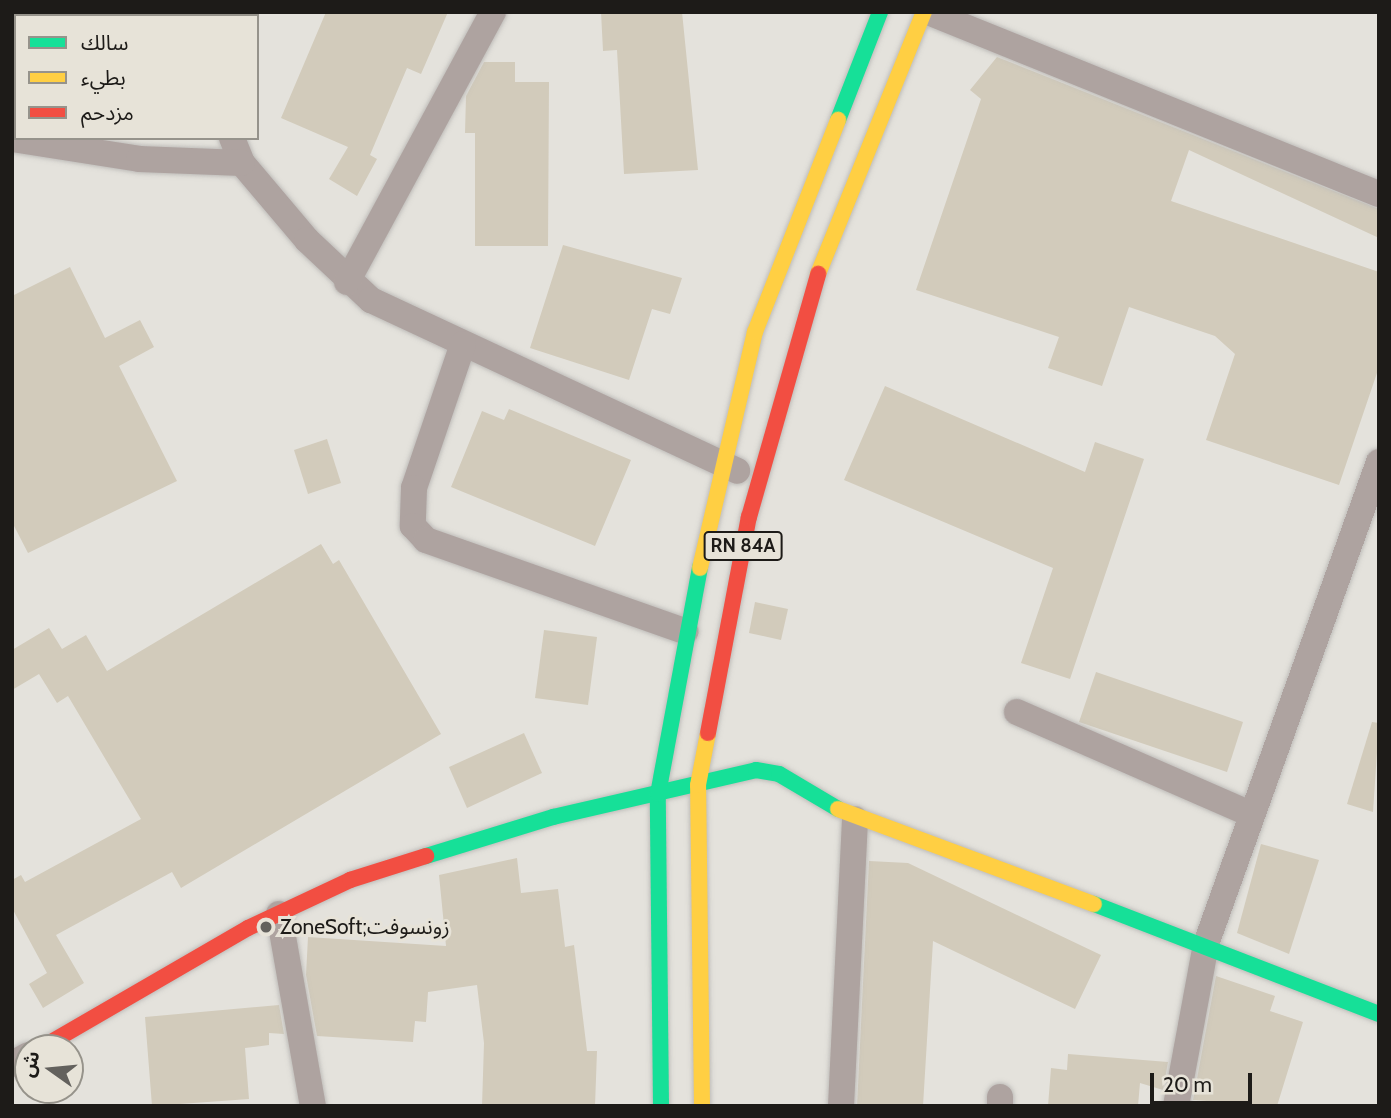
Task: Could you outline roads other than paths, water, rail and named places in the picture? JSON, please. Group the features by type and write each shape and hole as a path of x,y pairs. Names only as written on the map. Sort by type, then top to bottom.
{"main road":[{"name":"RN 84A","path":"661,1106 658,794 685,631 721,466 779,258 880,12"},
{"name":"RN 84A","path":"702,1106 698,785 758,479 823,256 926,12"},
{"path":"66,1034 279,914 350,880 553,817 698,785 736,771 779,774 855,819 1206,944 1379,1014"}],"street":[{"path":"347,282 493,12"},
{"path":"926,12 1379,194"},
{"path":"18,140 139,159 242,163"},
{"path":"233,140 242,163 347,282 463,344 721,466 758,479"},
{"path":"463,344 414,488 413,526 426,540 685,631"},
{"path":"1176,1106 1206,944 1250,814 1379,462"},
{"path":"1017,712 1250,814"},
{"path":"841,1106 855,819"},
{"path":"279,914 313,1106"}],"place":[{"name":"ZoneSoft;زونسوفت","path":"266,927"}]}
